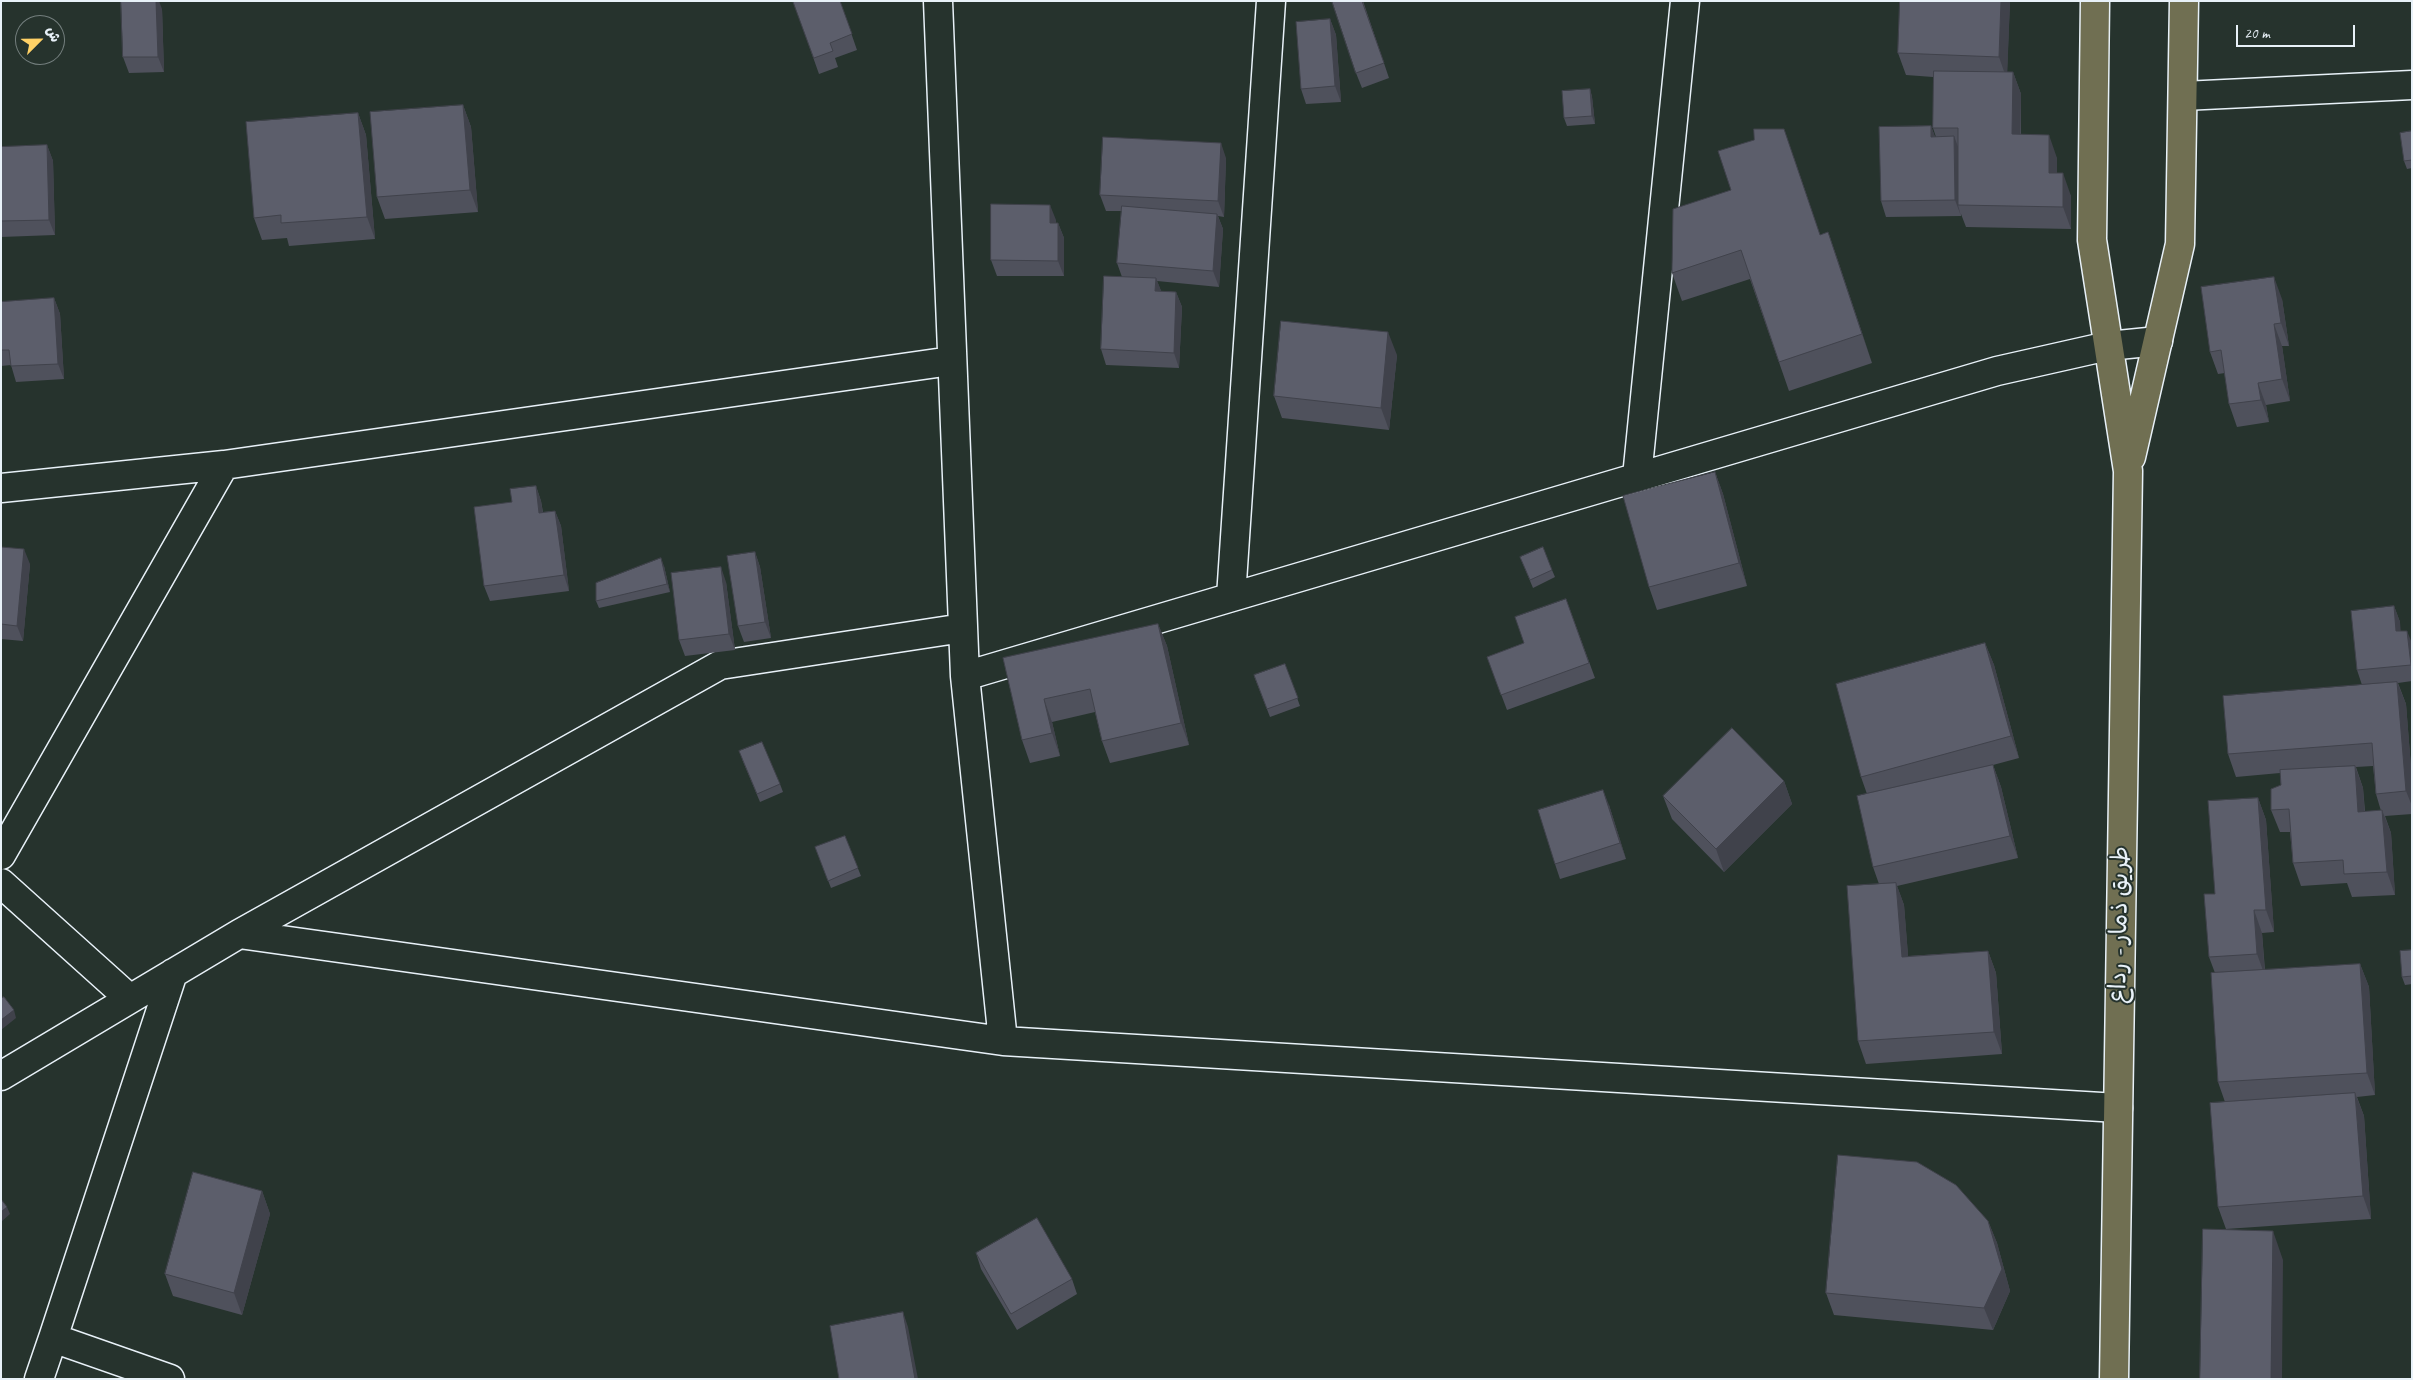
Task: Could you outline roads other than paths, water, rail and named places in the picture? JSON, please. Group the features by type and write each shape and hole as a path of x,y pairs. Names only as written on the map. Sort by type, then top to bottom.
{"main road":[{"path":"2096,1 2092,240 2128,471"},
{"path":"2128,471 2180,244 2184,1"},
{"name":"طريق ذمار - رداع","path":"2114,1379 2128,471"}],"street":[{"path":"938,1 965,676 1003,1041"},
{"path":"1232,596 1271,1"},
{"path":"1637,477 1685,1"},
{"path":"2183,96 2412,85"},
{"path":"965,676 1997,371 2108,346 2158,341"},
{"path":"1,488 224,465 951,361"},
{"path":"1,855 224,465"},
{"path":"1,1076 239,934 720,666 963,628"},
{"path":"1,883 130,999"},
{"path":"239,934 1003,1041 2118,1108"},
{"path":"39,1379 173,973"},
{"path":"53,1338 170,1379"}]}
